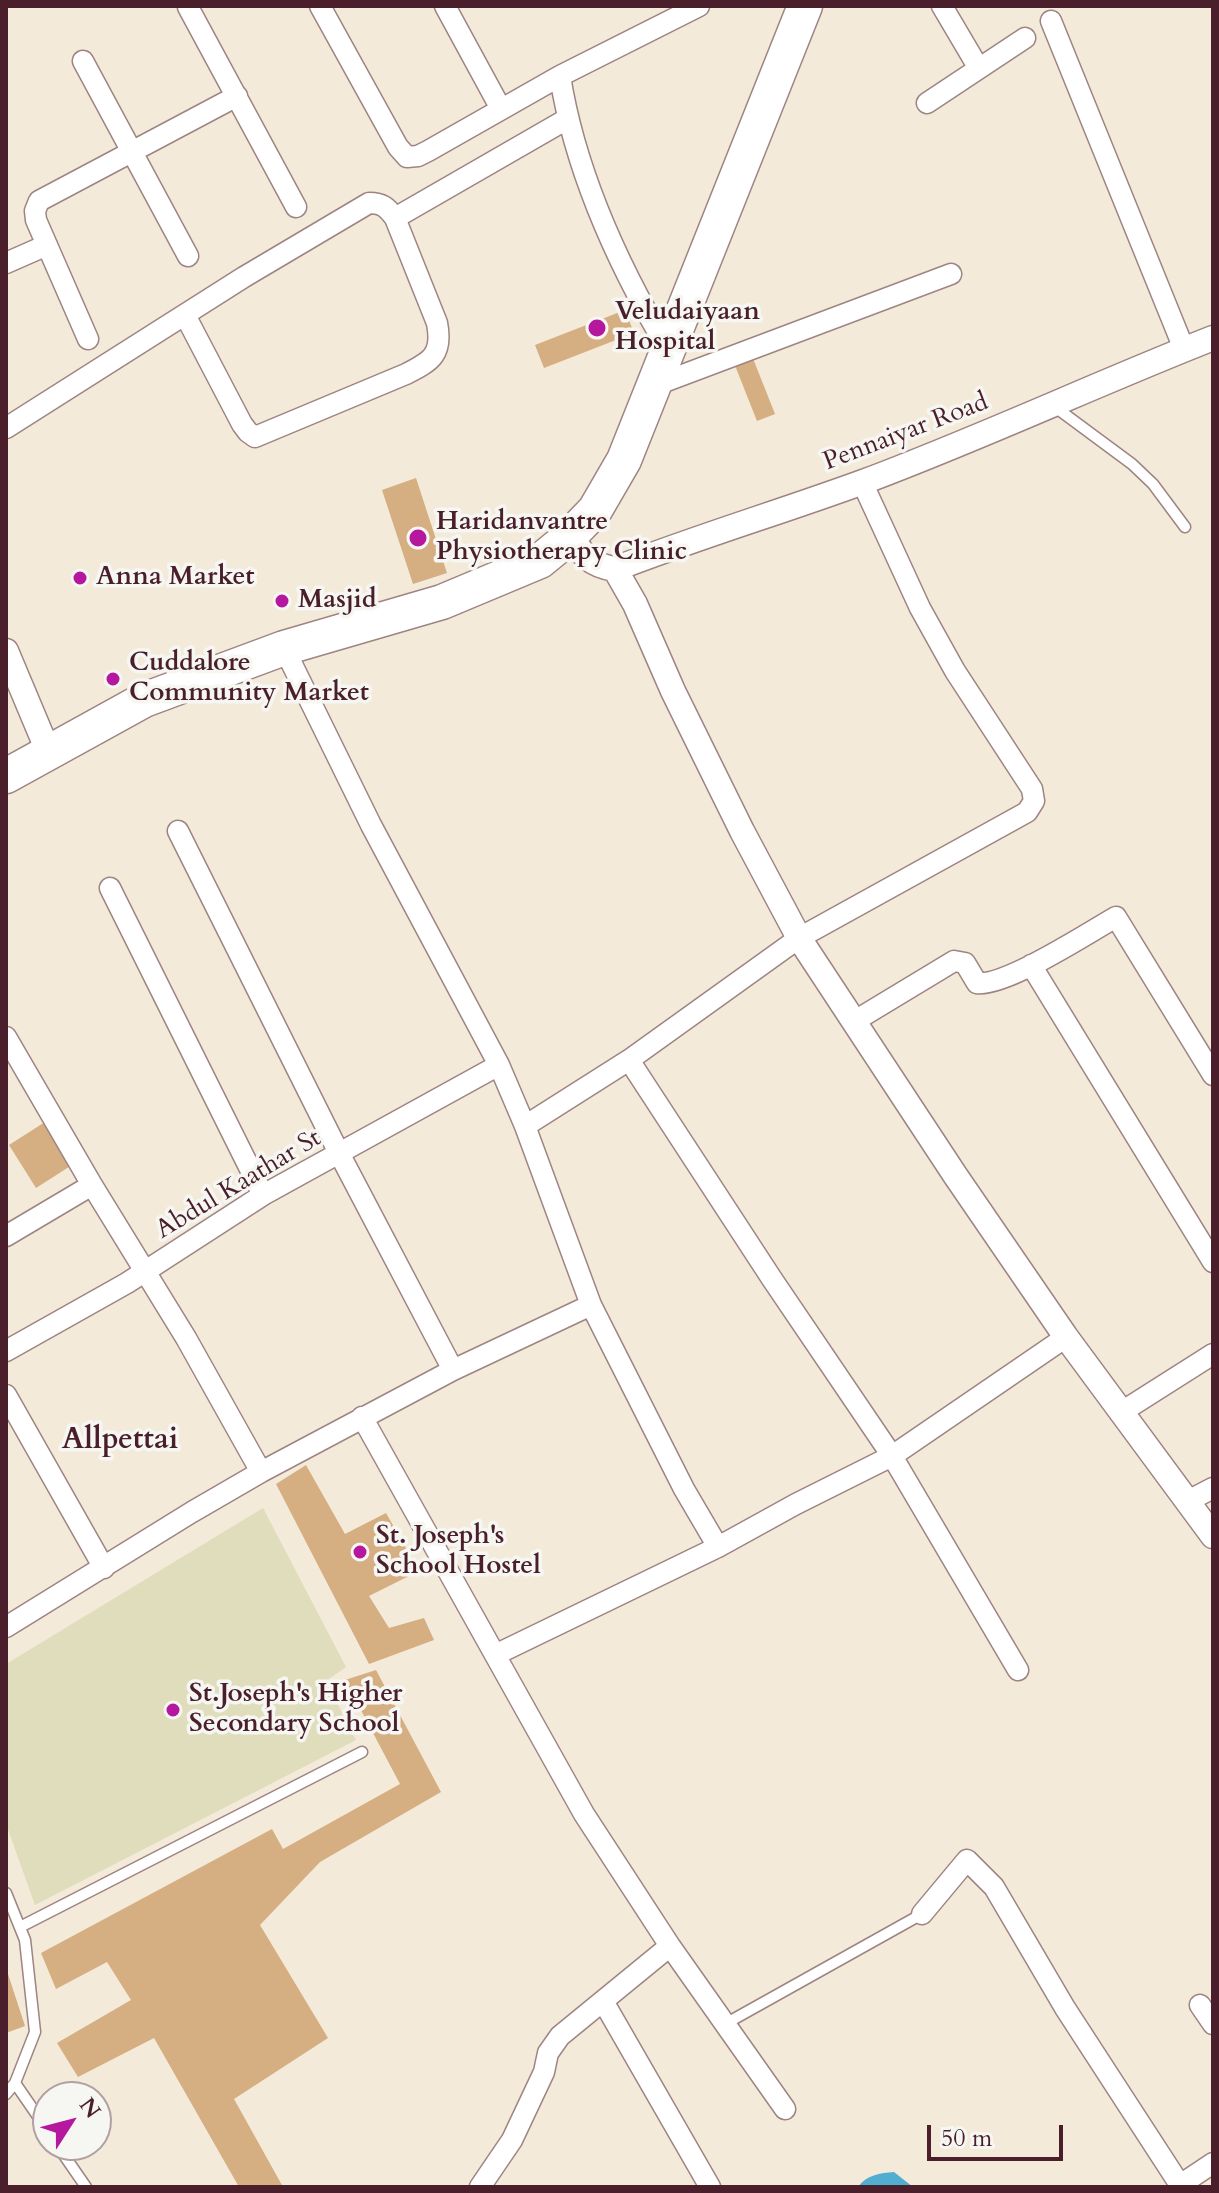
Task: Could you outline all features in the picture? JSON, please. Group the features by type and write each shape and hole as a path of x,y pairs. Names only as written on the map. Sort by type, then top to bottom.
{"highway":[{"path":"6,776 144,700 284,648 442,602 540,561 572,534 595,510 624,460 805,6"}],"street":[{"path":"320,6 398,147 407,157 428,151 560,76 699,6"},
{"path":"445,6 501,109"},
{"path":"942,6 978,67"},
{"path":"188,7 296,207"},
{"path":"1051,21 1184,349"},
{"path":"927,103 1025,38"},
{"path":"83,61 188,256"},
{"path":"560,76 567,119 594,196 636,296 669,351"},
{"path":"88,339 36,220 39,201 237,96"},
{"path":"395,218 567,119"},
{"path":"6,428 185,315 369,203 379,203 388,208 395,218 441,340 436,353 426,364 255,437 242,424 185,315"},
{"path":"6,263 47,245"},
{"path":"656,385 951,274"},
{"name":"Pennaiyar Road","path":"605,568 862,482 1213,338"},
{"path":"525,1126 629,1060 799,938 1027,812 1034,801 1032,789 955,671 920,608 862,482"},
{"path":"572,534 574,541 605,568 635,604 673,691 799,938 1066,1337 1213,1536"},
{"path":"540,561 605,568"},
{"path":"284,648 371,825 499,1065 525,1126 591,1305 684,1489 718,1547"},
{"path":"6,651 48,751"},
{"path":"178,831 340,1155 453,1370"},
{"path":"110,888 263,1195"},
{"path":"853,1022 954,961 965,963 977,983 987,985 1031,965 1116,917 1213,1075"},
{"path":"1031,965 1213,1262"},
{"path":"6,1037 92,1185 147,1270 261,1472"},
{"path":"629,1060 892,1456 1018,1670"},
{"name":"Abdul Kaathar St","path":"6,1351 147,1270 263,1195 499,1065"},
{"path":"6,1236 92,1185"},
{"path":"6,1627 261,1472 453,1370 591,1305"},
{"path":"497,1654 718,1547 892,1456 1066,1337"},
{"path":"1120,1413 1213,1354"},
{"path":"6,1395 104,1568"},
{"path":"362,1417 584,1814 670,1946 785,2109"},
{"path":"1186,1502 1213,1488"},
{"path":"922,1914 967,1860 994,1887 1065,2008 1180,2186 1213,2163"},
{"path":"480,2187 512,2140 539,2083 548,2053 560,2036 670,1946"},
{"path":"603,2001 710,2187"},
{"path":"1200,2005 1213,2024"}],"lane":[{"path":"1053,406 1132,464 1153,484 1185,527"},
{"path":"20,1927 362,1752"},
{"path":"6,1893 25,1940 35,2032 15,2083 6,2094"},
{"path":"725,2024 922,1914"},
{"path":"15,2083 32,2108"},
{"path":"68,2161 86,2187"}],"shaded area":[{"name":"St.Joseph's Higher Secondary School","path":"263,1508 346,1667 326,1681 356,1740 35,1905 6,1824 6,1664"}],"water":[{"path":"894,2172 913,2187 858,2187 869,2177"}],"building":[{"path":"625,310 634,333 544,368 535,345"},
{"path":"752,356 775,414 757,421 734,363"},
{"path":"416,478 447,573 413,584 382,490"},
{"path":"45,1122 72,1165 36,1188 9,1145"},
{"name":"St. Joseph's School Hostel","path":"306,1465 345,1534 386,1513 419,1571 369,1596 389,1628 424,1618 434,1640 369,1664 276,1484"},
{"name":"St.Joseph's Higher Secondary School","path":"376,1670 441,1792 320,1862 260,1925 328,2038 234,2099 283,2187 239,2187 154,2038 78,2077 57,2043 131,2000 107,1962 56,1989 41,1953 272,1829 283,1849 400,1784 345,1680"},
{"path":"6,1968 25,2026 6,2033"}],"place":[{"name":"Veludaiyaan Hospital","path":"597,328"},
{"name":"Haridanvantre Physiotherapy Clinic","path":"418,538"},
{"name":"Anna Market","path":"80,578"},
{"name":"Masjid","path":"282,601"},
{"name":"Cuddalore Community Market","path":"113,679"},
{"name":"St. Joseph's School Hostel","path":"360,1552"},
{"name":"St.Joseph's Higher Secondary School","path":"173,1710"}],"district":[{"name":"Allpettai","path":"120,1441"}]}
